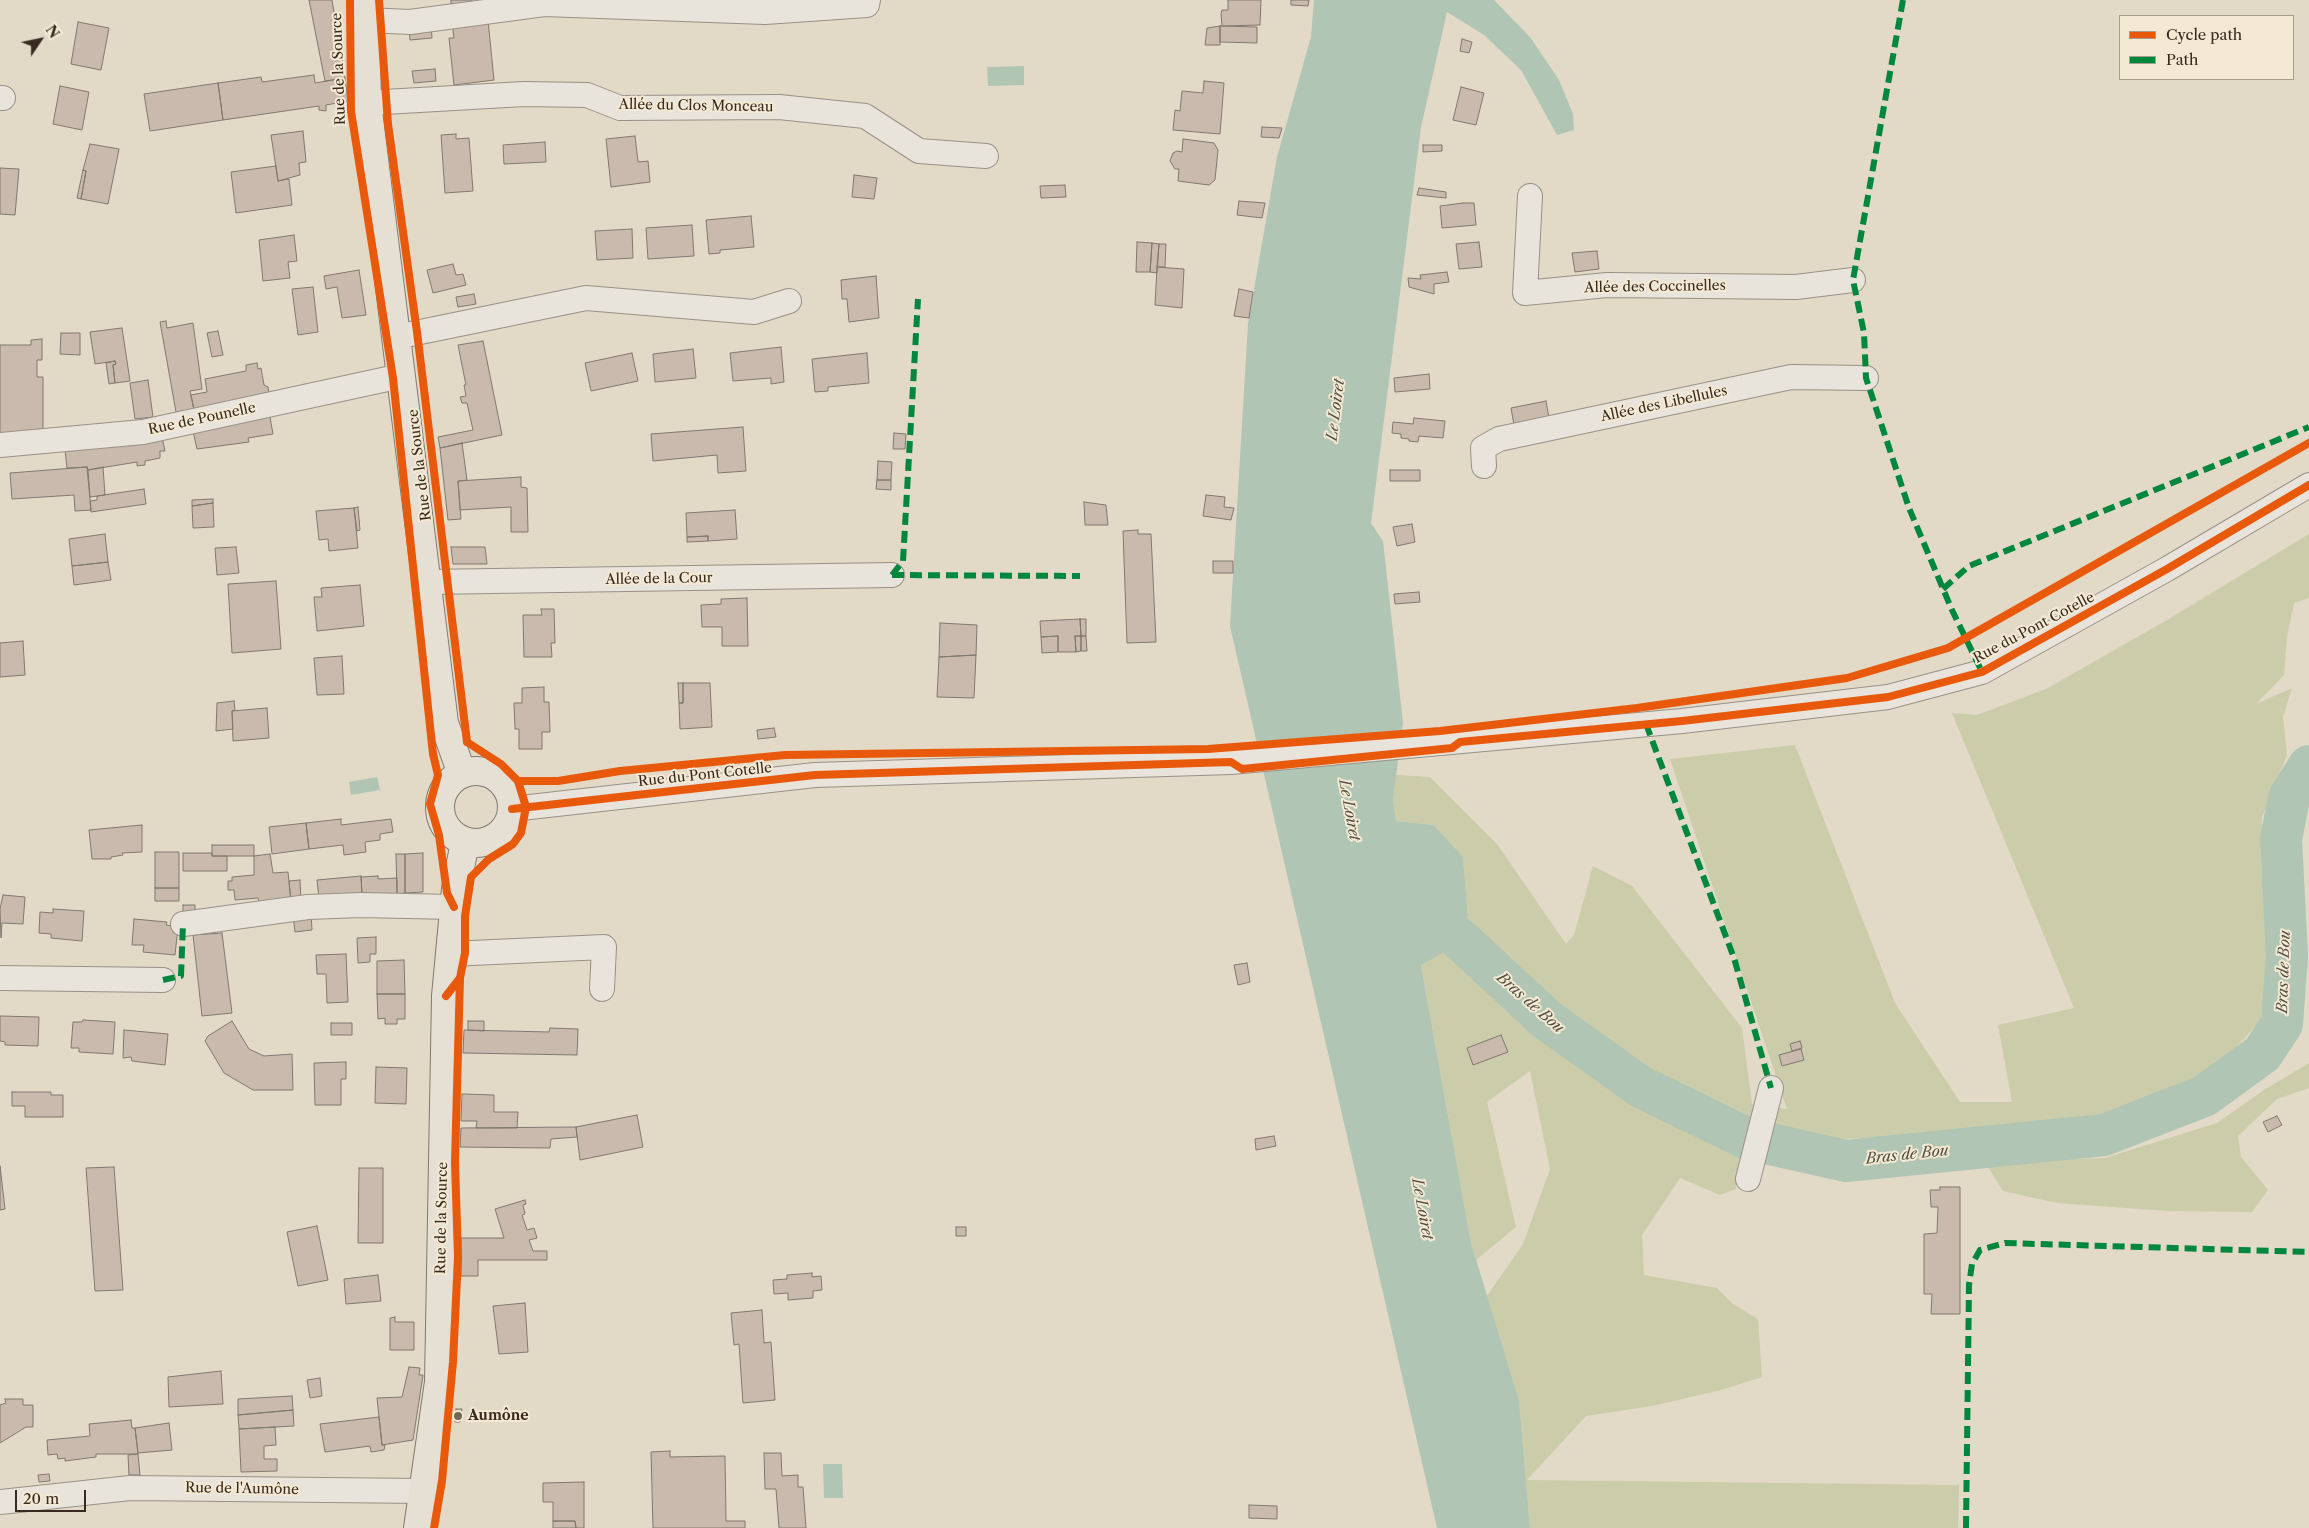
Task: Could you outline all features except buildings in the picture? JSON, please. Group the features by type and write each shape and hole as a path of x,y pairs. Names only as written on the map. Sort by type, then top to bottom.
{"main road":[{"name":"Rue de la Source","path":"366,10 367,103 444,723 462,774"},
{"path":"470,772 483,772 495,777 504,785 510,796 512,809 510,820 497,837 487,842 466,842 456,838 442,820 440,810 445,788 452,780 470,772"},
{"name":"Rue de la Source","path":"418,1528 439,1382 446,996 454,907 466,842"}],"street":[{"path":"366,10 410,22 544,4 765,12 806,5 868,5 868,0"},
{"name":"Allée du Clos Monceau","path":"367,103 524,94 587,95 620,108 779,107 865,116 919,152 986,156"},
{"name":"Allée des Coccinelles","path":"1530,196 1525,293 1607,285 1796,287 1853,280"},
{"path":"396,337 586,298 754,312 790,300"},
{"name":"Rue de Pounelle","path":"0,445 143,432 401,376"},
{"name":"Allée des Libellules","path":"1484,466 1483,448 1499,439 1791,377 1866,378"},
{"name":"Rue du Pont Cotelle","path":"512,809 815,775 1231,762 1682,721 1888,697 1982,672 2167,569 2309,485"},
{"name":"Allée de la Cour","path":"427,582 892,575"},
{"path":"183,924 308,907 361,905 454,907"},
{"path":"450,954 604,947 602,989"},
{"path":"0,978 163,980"},
{"path":"1748,1179 1771,1088"},
{"name":"Rue de l'Aumône","path":"0,1502 130,1488 424,1491"}],"shaded area":[{"path":"2309,534 2309,598 2294,603 2287,637 2284,675 2256,704 2292,688 2283,717 2287,755 2262,817 2261,865 2270,896 2273,949 2270,996 2259,1022 2233,1051 2203,1078 2117,1113 2059,1126 1945,1135 1833,1139 1787,1133 1625,1062 1504,957 1468,917 1463,857 1434,825 1396,821 1393,800 1396,775 1430,777 1497,844 1566,944 1574,935 1593,866 1632,886 1742,1028 1752,1104 1787,1109 1670,759 1795,745 1895,1003 1960,1102 2012,1102 1998,1025 2074,1008 1952,713 1977,715 2046,689 2167,620"},
{"path":"1448,950 1548,1042 1717,1147 1739,1158 1736,1189 1720,1195 1680,1178 1642,1235 1644,1275 1717,1288 1733,1304 1758,1319 1762,1377 1721,1390 1652,1406 1586,1416 1527,1480 1959,1485 1958,1528 1530,1528 1519,1400 1487,1296 1523,1244 1550,1169 1530,1071 1487,1102 1516,1227 1476,1260 1471,1243 1421,964"},
{"path":"2309,1063 2309,1088 2277,1099 2238,1136 2241,1157 2268,1190 2252,1212 2168,1211 2057,1203 2003,1191 1985,1162 2105,1158 2217,1123 2264,1090"}],"water":[{"name":"Le Loiret","path":"1314,0 1494,0 1530,37 1559,80 1573,114 1574,130 1557,135 1521,70 1484,35 1447,12 1421,127 1371,523 1383,541 1403,723 1393,800 1396,821 1434,825 1463,857 1468,917 1448,950 1421,965 1471,1243 1519,1400 1530,1528 1437,1528 1230,626 1248,324 1277,157 1311,37"},
{"path":"1024,66 1024,85 988,86 987,67"},
{"path":"377,777 380,790 351,795 349,782"},
{"path":"823,1464 842,1464 843,1498 824,1498"}],"waterway":[{"name":"Bras de Bou","path":"1417,895 1438,919 1547,1020 1641,1087 1748,1139 1846,1161 2104,1135 2204,1096 2262,1054 2282,1024 2287,956 2281,839 2289,798 2309,766"}],"marked path":[{"path":"1903,0 1853,280 1864,333 1866,378 1909,508 1952,610 1982,672"},
{"path":"892,575 903,561 918,299"},
{"path":"1943,589 1969,566 2309,427"},
{"path":"892,575 1080,576"},
{"path":"1646,724 1734,958 1771,1088"},
{"path":"163,980 181,976 183,924"},
{"path":"1966,1528 1969,1285 1972,1264 1980,1250 2005,1243 2309,1252"}],"cycle path":[{"path":"350,0 351,111 393,378 433,754 438,775 430,804 439,835 447,893 454,907"},
{"path":"379,0 388,124 417,332 467,742"},
{"path":"518,781 558,781 620,771 785,755 1208,749 1440,731 1637,708 1847,678 1948,648 2309,443"},
{"path":"512,809 815,775 1231,762 1242,769 1452,748 1460,742 1682,721 1888,697 1982,672 2167,569 2309,485"},
{"path":"446,996 460,978 465,953 465,916 471,877 489,859 513,844 521,833 526,807 518,781 501,764 467,742"},
{"path":"434,1528 442,1481 453,1362 458,1257 455,1162 460,978"}],"place":[{"name":"Aumône","path":"458,1416"}]}
